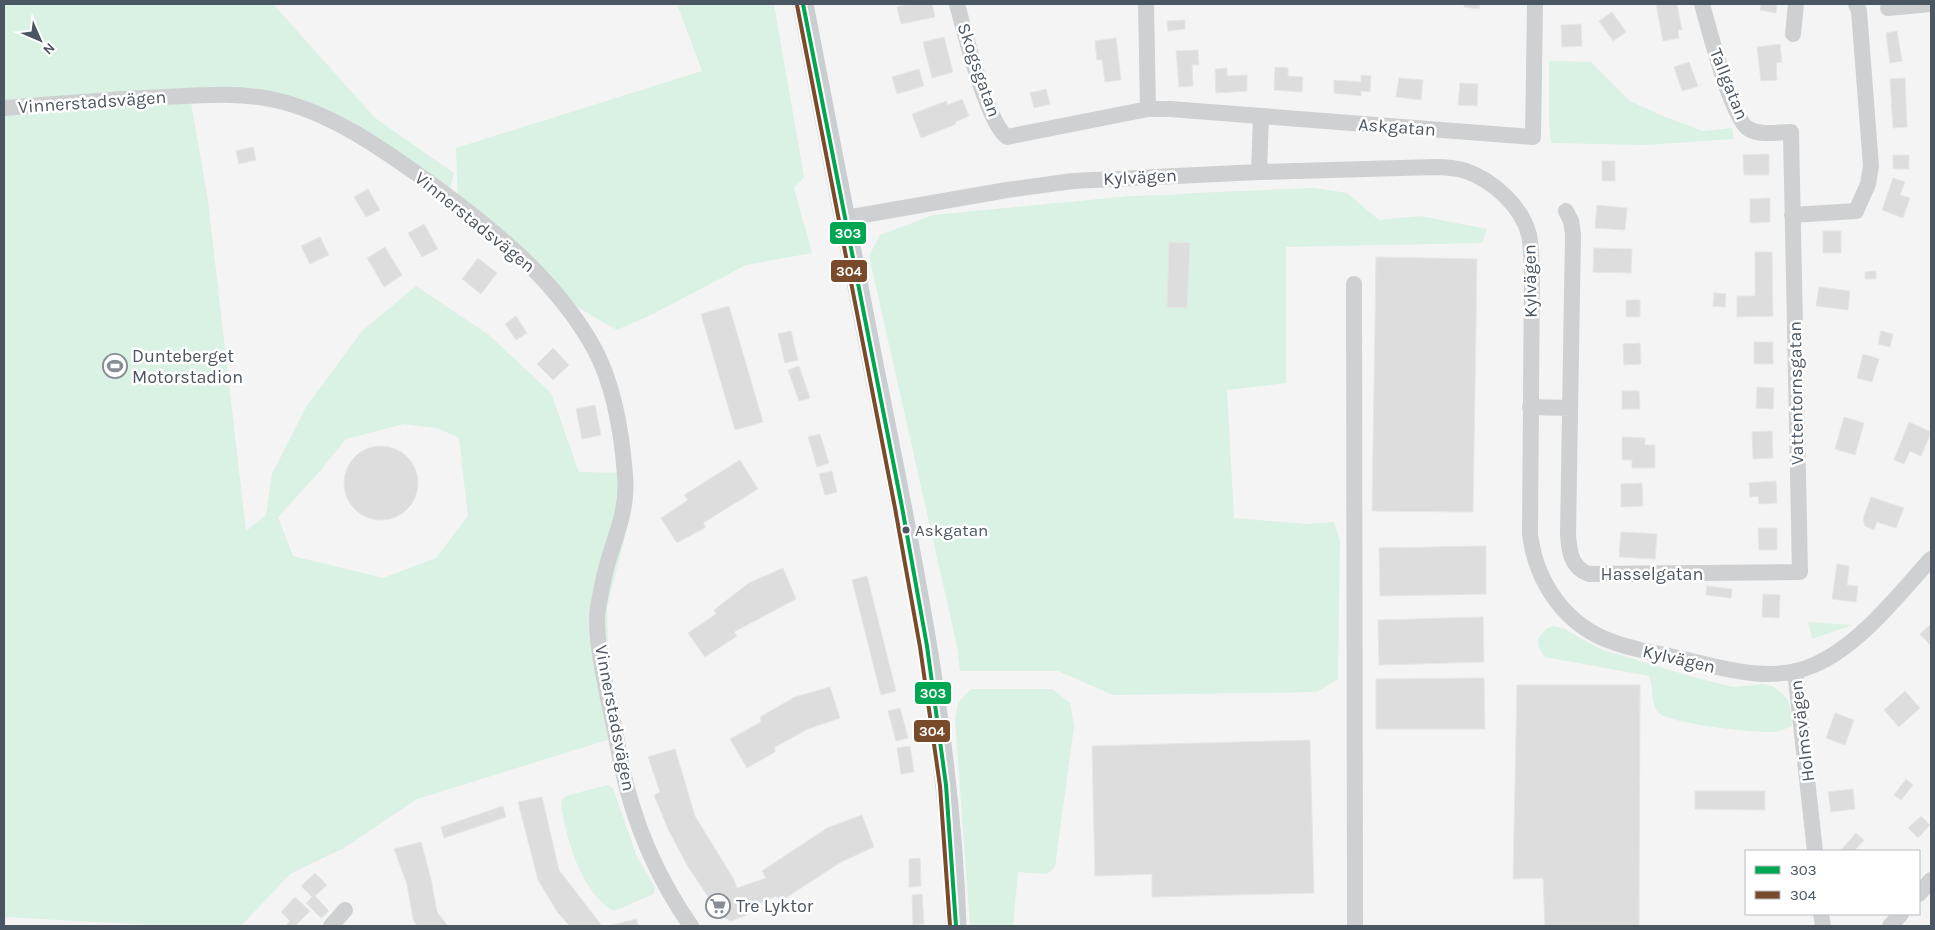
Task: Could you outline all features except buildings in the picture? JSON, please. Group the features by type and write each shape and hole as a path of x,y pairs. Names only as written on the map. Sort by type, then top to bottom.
{"main road":[{"path":"803,4 925,631 944,757 956,926"}],"street":[{"name":"Skogsgatan","path":"957,4 978,78 991,110 1004,134"},
{"path":"1146,4 1148,109"},
{"name":"Askgatan","path":"1004,134 1012,137 1148,109 1533,137 1535,4"},
{"name":"Tallgatan","path":"1702,4 1721,68 1744,126 1760,133 1791,132 1792,215"},
{"path":"1792,34 1796,4"},
{"path":"1792,215 1856,211 1868,184 1870,166 1856,4"},
{"path":"1888,8 1931,4"},
{"name":"Vinnerstadsvägen","path":"4,108 226,94 247,96 291,105 332,122 391,155 472,215 534,269 553,289 571,311 597,354 607,378 614,406 626,478 625,501 620,527 603,581 598,611 603,675 628,791 640,828 654,861 691,926"},
{"path":"1259,172 1260,116"},
{"name":"Kylvägen","path":"846,218 1008,190 1073,181 1259,172 1435,167 1464,171 1491,184 1519,214 1529,235 1532,266 1529,520 1532,549 1550,593 1567,613 1590,631 1604,639 1637,649 1734,672 1762,674 1795,671"},
{"name":"Hasselgatan","path":"1566,211 1571,221 1573,234 1569,548 1571,558 1577,567 1589,574 1800,572"},
{"name":"Vattentornsgatan","path":"1792,215 1800,572"},
{"path":"1354,284 1355,926"},
{"path":"1530,408 1570,408"},
{"name":"Holmsvägen","path":"1815,850 1795,671 1829,658 1846,646 1868,626 1931,559"},
{"path":"1920,893 1931,880"},
{"path":"331,926 345,910"},
{"path":"1890,926 1900,915"}],"green space":[{"path":"4,4 273,4 375,118 454,173 448,196 295,106 190,97 208,201 246,531 266,515 272,474 306,407 362,331 416,286 489,335 551,393 579,472 627,473 627,528 607,608 609,680 620,736 417,799 344,848 290,874 241,926 169,926 4,917","holes":["404,424 437,428 459,438 468,516 436,558 383,578 293,556 278,517 346,439"]},
{"path":"677,4 774,4 804,177 794,188 812,253 746,265 653,314 617,330 558,296 458,203 456,148 702,71"},
{"path":"1549,61 1591,62 1630,101 1703,131 1732,128 1734,139 1647,145 1551,143 1549,123"},
{"path":"1314,188 1347,193 1379,220 1420,216 1487,229 1482,243 1286,247 1286,383 1227,390 1234,518 1305,524 1334,522 1340,541 1338,679 1317,692 1113,695 1058,671 960,671 957,646 869,256 880,235 933,215 1131,196"},
{"path":"1808,622 1853,625 1812,639"},
{"path":"1553,626 1563,628 1600,649 1693,677 1734,687 1763,684 1772,686 1783,694 1788,701 1792,726 1776,732 1749,731 1696,724 1667,717 1659,713 1654,705 1649,676 1545,657 1539,648 1538,639 1546,629"},
{"path":"971,689 1052,689 1070,703 1074,726 1055,867 1047,874 1018,872 1013,926 970,926 955,720 958,703"},
{"path":"607,785 613,788 637,857 655,887 654,894 614,911 593,892 584,878 571,847 561,801 566,796"}],"transit line":[{"name":"303","path":"803,4 902,507 927,646 946,785 956,926"},
{"name":"304","path":"797,5 895,508 920,647 940,786 950,926"}],"place":[{"name":"Dunteberget Motorstadion","path":"115,366"},
{"name":"Askgatan","path":"906,530"},
{"name":"Tre Lyktor","path":"718,906"}]}
